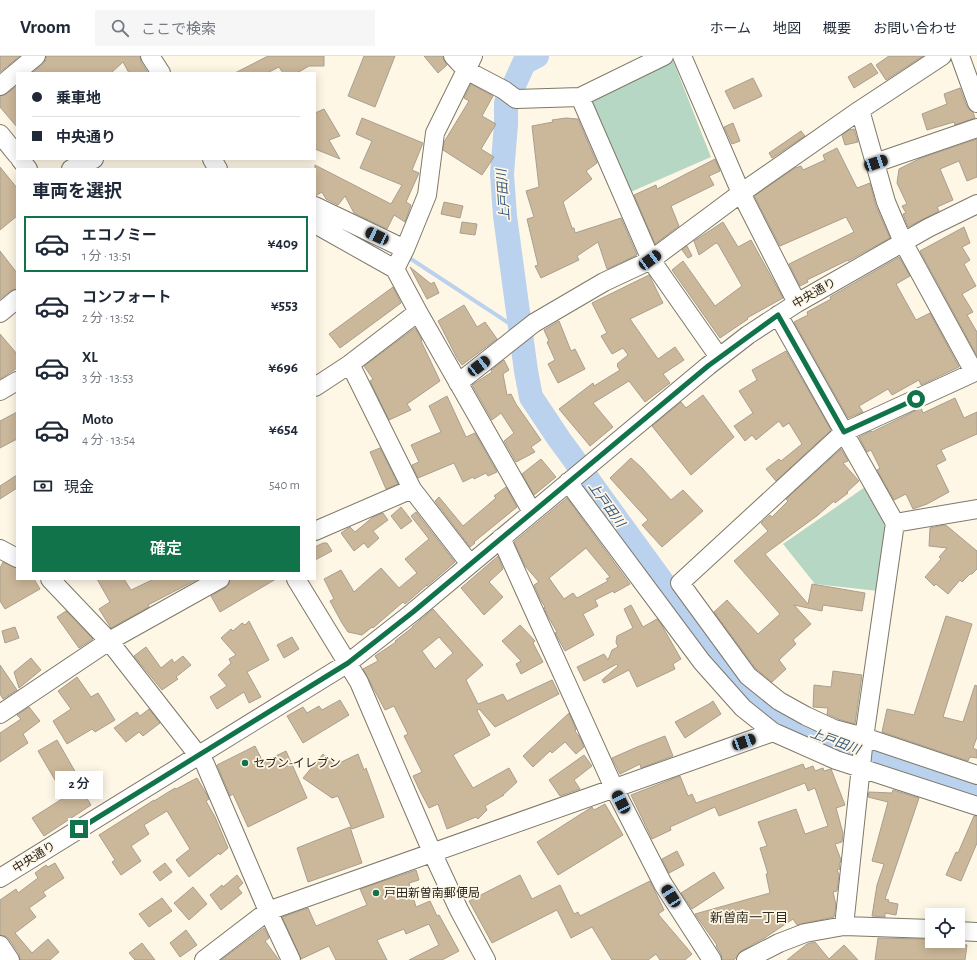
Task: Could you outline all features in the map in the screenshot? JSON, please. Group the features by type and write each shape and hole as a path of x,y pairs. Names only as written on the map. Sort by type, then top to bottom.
{"street":[{"path":"17,72 36,56"},
{"path":"150,56 160,72"},
{"path":"453,56 470,63 510,95 580,97 664,56"},
{"path":"682,56 741,193 797,303"},
{"path":"458,383 529,326 604,282 650,260 741,193 860,110 942,56"},
{"path":"960,56 977,103"},
{"path":"395,269 405,249 427,195 435,133 470,63"},
{"path":"0,86 16,73"},
{"path":"580,97 650,260 719,357"},
{"path":"860,110 886,202 903,242 975,371 844,432 680,584 748,676 779,701 834,729 977,775"},
{"path":"876,163 977,128"},
{"path":"0,134 16,154"},
{"path":"21,160 27,168"},
{"path":"73,168 92,160"},
{"name":"中央通り","path":"0,878 348,663 413,612 719,357 778,315 903,242 977,204"},
{"path":"317,213 405,249"},
{"path":"317,213 395,269 532,512"},
{"path":"0,312 16,300"},
{"path":"316,386 350,364 418,312"},
{"path":"778,315 895,523 864,738 844,926"},
{"path":"350,364 412,489 470,564"},
{"path":"0,391 16,382"},
{"path":"572,479 702,662 743,708 773,732 836,760 977,806"},
{"path":"316,531 412,489"},
{"path":"895,523 977,509"},
{"path":"501,538 614,788 663,884 712,960"},
{"path":"0,549 16,557"},
{"path":"51,580 109,641 205,764 268,911 291,960"},
{"path":"0,714 109,641 218,580"},
{"path":"297,580 359,682 432,852 459,910 486,960"},
{"path":"204,960 268,911 773,732"},
{"path":"746,960 779,943 805,933 844,926 925,929"},
{"path":"965,931 977,932"},
{"path":"0,945 10,960"}],"green space":[{"path":"672,58 711,157 626,194 589,98"},
{"path":"865,487 886,525 878,591 815,584 783,544"}],"building":[{"path":"0,56 20,56 0,72"},
{"path":"46,56 140,56 141,62 147,72 128,72 123,62 112,72 33,72 46,60"},
{"path":"268,56 324,56 324,66 309,66 299,72 282,72 279,67 269,72 237,72"},
{"path":"364,56 395,56 375,107 348,96"},
{"path":"424,56 442,56 447,65 438,73"},
{"path":"889,56 923,56 886,80 876,65"},
{"path":"871,63 878,73 854,88 848,77"},
{"path":"753,78 762,96 734,109 725,91"},
{"path":"471,84 493,96 482,116 496,124 481,149 494,157 482,175 443,150 444,142 469,101 464,98"},
{"path":"16,87 16,126 0,107 0,96 6,94"},
{"path":"960,88 967,107 973,112 975,118 955,125 954,122 927,130 922,114 947,104 944,94"},
{"path":"324,109 340,136 329,140 340,159 316,149 316,113"},
{"path":"362,118 423,143 412,170 419,173 406,202 411,205 405,222 394,215 387,229 354,213 345,196 338,205 326,199 322,192 316,195 315,165 391,204 402,185 360,168 372,141 356,134"},
{"path":"566,118 578,119 597,163 586,171 592,179 563,202 572,228 574,228 575,233 621,218 637,255 607,269 598,242 577,256 579,260 541,278 535,266 538,265 527,219 534,217 526,191 539,187 532,126 553,122 552,120"},
{"path":"733,123 740,141 732,144 724,127"},
{"path":"854,129 858,142 845,145 842,135 849,130"},
{"path":"801,131 805,136 772,158 769,153"},
{"path":"977,139 977,177 967,181 959,161 940,169 953,200 937,207 939,211 908,227 903,214 906,213 902,206 907,204 897,183 899,169 921,158"},
{"path":"837,148 857,188 870,183 876,206 890,238 848,261 807,280 808,282 800,286 789,264 854,232 846,217 780,246 754,196 795,168 801,166 803,170 825,160 823,155"},
{"path":"715,159 720,171 709,176 714,185 671,206 679,226 655,244 634,195 656,185 657,189"},
{"path":"0,167 16,187 16,217 0,230"},
{"path":"444,202 463,206 460,218 441,214"},
{"path":"462,222 477,224 475,235 460,233"},
{"path":"723,222 738,247 751,240 783,298 747,318 748,319 720,338 672,270 683,261 715,306 742,286 718,244 716,243 699,255 694,241"},
{"path":"964,227 970,243 962,247 970,260 964,264 976,286 962,294 973,312 967,315 977,332 977,356 920,251"},
{"path":"687,246 692,256 688,258 682,250"},
{"path":"0,251 16,272 16,289 10,291 0,299"},
{"path":"899,257 910,276 896,284 916,320 930,313 959,367 921,385 919,380 892,395 888,389 859,406 863,412 848,418 794,322 808,315 807,312 831,299 830,297"},
{"path":"410,267 431,284 434,282 439,293 427,299"},
{"path":"649,275 663,303 630,319 658,359 675,347 684,360 663,374 670,383 645,402 629,381 593,403 613,427 590,446 559,409 593,383 594,386 620,370 617,364 628,355 623,348 612,354 601,336 607,333 592,303"},
{"path":"393,287 401,303 340,348 329,334"},
{"path":"464,305 477,327 485,322 497,339 462,365 438,321"},
{"path":"559,321 571,351 575,349 585,369 558,383 548,364 555,360 547,342 549,341 544,330"},
{"path":"415,328 422,340 421,341 440,381 407,404 411,410 389,420 370,381 373,379 364,366"},
{"path":"0,334 16,353 16,369 0,379"},
{"path":"786,351 831,430 776,481 766,469 779,459 781,461 802,444 789,423 783,427 779,421 756,440 752,435 745,441 734,426 753,413 739,391 757,380 752,370"},
{"path":"504,360 509,370 503,374 507,395 511,394 516,404 541,440 531,447 535,452 516,462 504,441 514,433 501,413 492,420 472,385 492,372 491,370"},
{"path":"703,395 734,437 691,475 652,426 681,402 686,408"},
{"path":"447,396 466,437 475,433 497,472 488,476 486,473 474,479 473,477 463,482 454,463 418,478 412,465 419,462 411,445 441,432 429,406"},
{"path":"955,398 964,418 977,412 977,434 941,450 946,460 936,465 949,492 927,504 913,509 906,494 894,500 877,470 880,468 871,450 867,452 859,437 921,408 923,413"},
{"path":"16,413 16,440 0,448 0,421"},
{"path":"380,448 398,484 386,489 370,452"},
{"path":"841,449 848,461 843,463 859,481 847,492 848,493 835,503 834,501 818,515 765,554 808,604 812,584 865,593 862,611 823,605 822,611 794,605 811,624 793,640 796,644 779,660 786,669 772,682 756,669 714,612 727,600 758,634 780,614 734,561 768,531 761,523 770,515 772,517 788,501 786,499"},
{"path":"631,458 671,500 683,490 703,511 662,547 642,525 648,520 610,478"},
{"path":"541,459 556,477 534,495 522,474"},
{"path":"16,476 16,489 0,499 0,486"},
{"path":"506,487 517,507 474,542 475,543 470,547 435,501 439,497 463,526 496,498 494,496"},
{"path":"567,498 630,584 614,593 613,591 595,600 598,606 583,614 594,635 565,651 555,633 557,632 546,613 545,607 534,585 539,582 525,566 514,542","holes":["586,548 610,577 606,579 608,581 577,598 573,593 564,599 549,578"]},
{"path":"401,507 412,521 401,529 391,516"},
{"path":"416,512 455,562 405,604 403,602 373,628 372,627 362,635 348,632 330,601 334,599 324,579 341,570 354,592 381,568 399,588 417,573 405,559 429,539 411,516"},
{"path":"383,513 388,520 373,531 379,538 368,548 364,543 354,551 341,533 350,527 355,532 373,517"},
{"path":"944,525 977,551 977,569 962,582 960,580 948,594 936,584 934,586 925,577 941,559 939,557 947,548 929,546 930,528"},
{"path":"323,543 327,543 332,551 316,559 316,546"},
{"path":"498,556 503,569 489,582 503,597 484,615 461,588"},
{"path":"3,562 16,568 16,580 35,580 40,589 5,609 0,601 0,568"},
{"path":"98,580 125,580 131,590 152,580 196,580 148,605 149,607 111,628 99,609 110,602"},
{"path":"230,580 274,580 220,612 211,596 229,584"},
{"path":"631,605 643,627 657,619 661,624 681,659 673,664 675,669 637,687 629,670 604,683 602,680 618,666 617,664 584,681 577,667 604,654 608,660 612,650 618,647 616,642 617,636 633,628 624,609"},
{"path":"433,609 483,665 466,680 478,704 503,694 507,701 552,680 559,694 495,727 479,709 477,711 490,735 453,755 473,788 509,768 517,782 504,795 485,806 487,810 478,819 476,817 447,829 438,804 429,808 413,776 422,772 404,736 408,734 394,706 385,710 363,669 378,661 375,656 396,642 395,641","holes":["439,637 453,653 435,669 422,651"]},
{"path":"66,611 93,639 79,648 57,617"},
{"path":"946,616 972,624 943,717 963,722 975,685 977,686 977,737 973,748 977,750 977,758 970,757 968,761 882,732 887,709 914,715"},
{"path":"249,621 269,660 247,672 261,697 249,703 244,692 217,709 210,697 227,686 218,675 231,663 229,659 236,655 221,638 231,629 233,631 242,623 245,625"},
{"path":"520,625 535,641 533,643 543,662 521,674 516,664 521,661 502,641"},
{"path":"15,627 19,638 5,643 2,631"},
{"path":"292,637 299,649 284,658 277,645"},
{"path":"146,647 161,668 172,659 174,663 183,656 191,665 176,677 178,679 162,690 134,656"},
{"path":"31,658 41,670 19,688 14,672"},
{"path":"0,665 17,690 3,699 0,694"},
{"path":"833,671 862,675 855,724 827,714 828,708 813,707 814,685 831,687"},
{"path":"77,677 91,697 98,693 115,720 95,732 92,729 67,744 53,721 71,709 58,691"},
{"path":"340,700 349,715 303,743 287,716 303,707 307,713 319,706 322,710"},
{"path":"713,701 721,714 685,738 675,722"},
{"path":"29,707 40,721 23,734 28,743 0,762 0,733 21,719 17,715"},
{"path":"149,709 160,723 143,736 139,732 126,742 114,728 137,712 140,716"},
{"path":"569,713 576,730 575,731 584,747 576,754 565,742 552,753 550,751 533,767 523,756"},
{"path":"665,736 673,756 641,768 640,764 620,774 612,758"},
{"path":"57,740 80,780 77,782 91,805 44,836 32,818 65,797 38,751"},
{"path":"255,746 263,762 286,751 307,798 248,827 233,794 230,796 217,765"},
{"path":"323,754 335,765 358,754 364,770 366,768 384,817 352,829 338,796 332,798 303,778"},
{"path":"584,755 592,766 574,780 580,789 560,796 549,780"},
{"path":"803,764 805,769 813,766 815,771 823,768 824,771 831,769 845,805 836,808 843,833 842,842 835,844 841,860 839,863 840,869 837,870 839,875 837,891 833,892 836,905 834,917 797,925 793,919 763,939 741,951 734,960 722,960 721,954 716,946 717,945 695,914 770,893 766,874 768,874 760,848 767,846 758,822 796,809 805,834 828,826 815,788 808,791 805,783 719,816 715,807 670,827 671,830 652,839 631,795 680,776 688,796 692,794 696,803"},
{"path":"197,778 209,799 206,801 215,817 228,848 220,855 219,853 189,877 176,860 190,849 167,811 144,825 149,834 131,846 141,861 121,875 112,862 115,860 99,835 154,800"},
{"path":"893,790 919,798 885,899 889,900 888,902 898,904 896,915 885,913 885,917 872,916 877,885 884,864 872,861 888,802 868,797 869,792 892,793"},
{"path":"605,804 623,835 558,875 537,842 592,807 594,810"},
{"path":"974,816 977,816 977,843 961,881 946,875 956,852 958,853"},
{"path":"350,827 362,863 308,882 297,848"},
{"path":"677,851 684,865 669,873 662,859"},
{"path":"55,863 64,878 43,892 46,896 29,908 36,917 15,933 32,953 48,939 59,952 50,960 20,960 19,954 9,939 0,935 0,900 16,889 18,893 38,878 35,873 46,865 48,867"},
{"path":"165,863 172,872 160,881 153,872"},
{"path":"416,870 419,880 409,883 416,907 430,901 437,916 439,915 459,951 442,960 409,960 439,945 429,924 406,934 404,929 377,940 387,960 336,960 329,946 301,959 282,917 308,908 316,926 367,905 360,889"},
{"path":"714,872 724,888 692,909 681,893"},
{"path":"237,875 243,883 238,888 242,893 221,910 210,895 222,885 223,887"},
{"path":"520,875 532,899 560,885 574,914 578,912 580,916 650,881 664,910 658,914 692,954 685,960 660,960 656,954 648,960 612,960 592,927 571,938 557,910 492,943 469,901"},
{"path":"193,887 207,904 189,920 174,903"},
{"path":"162,898 172,911 149,927 139,914"},
{"path":"264,928 269,938 265,941 279,960 221,960"},
{"path":"186,930 197,945 180,957 170,943"},
{"path":"878,938 925,939 925,948 965,948 965,945 967,945 965,960 875,960"},
{"path":"815,942 829,959 844,945 858,960 787,960 807,944"},
{"path":"142,943 155,960 135,960 129,953"}],"waterway":[{"name":"上戸田川","path":"537,56 524,63 506,103 502,174 505,216 526,371 531,397 602,499 736,683 775,714 795,727 826,741 977,790"},
{"path":"411,259 518,329"}],"place":[{"name":"セブン-イレブン","path":"245,763"},
{"name":"戸田新曽南郵便局","path":"376,893"}],"district":[{"name":"新曽南一丁目","path":"749,918"}],"route":[{"path":"79,829 348,663 413,612 708,366 748,335 778,315 844,432 916,399"}]}
